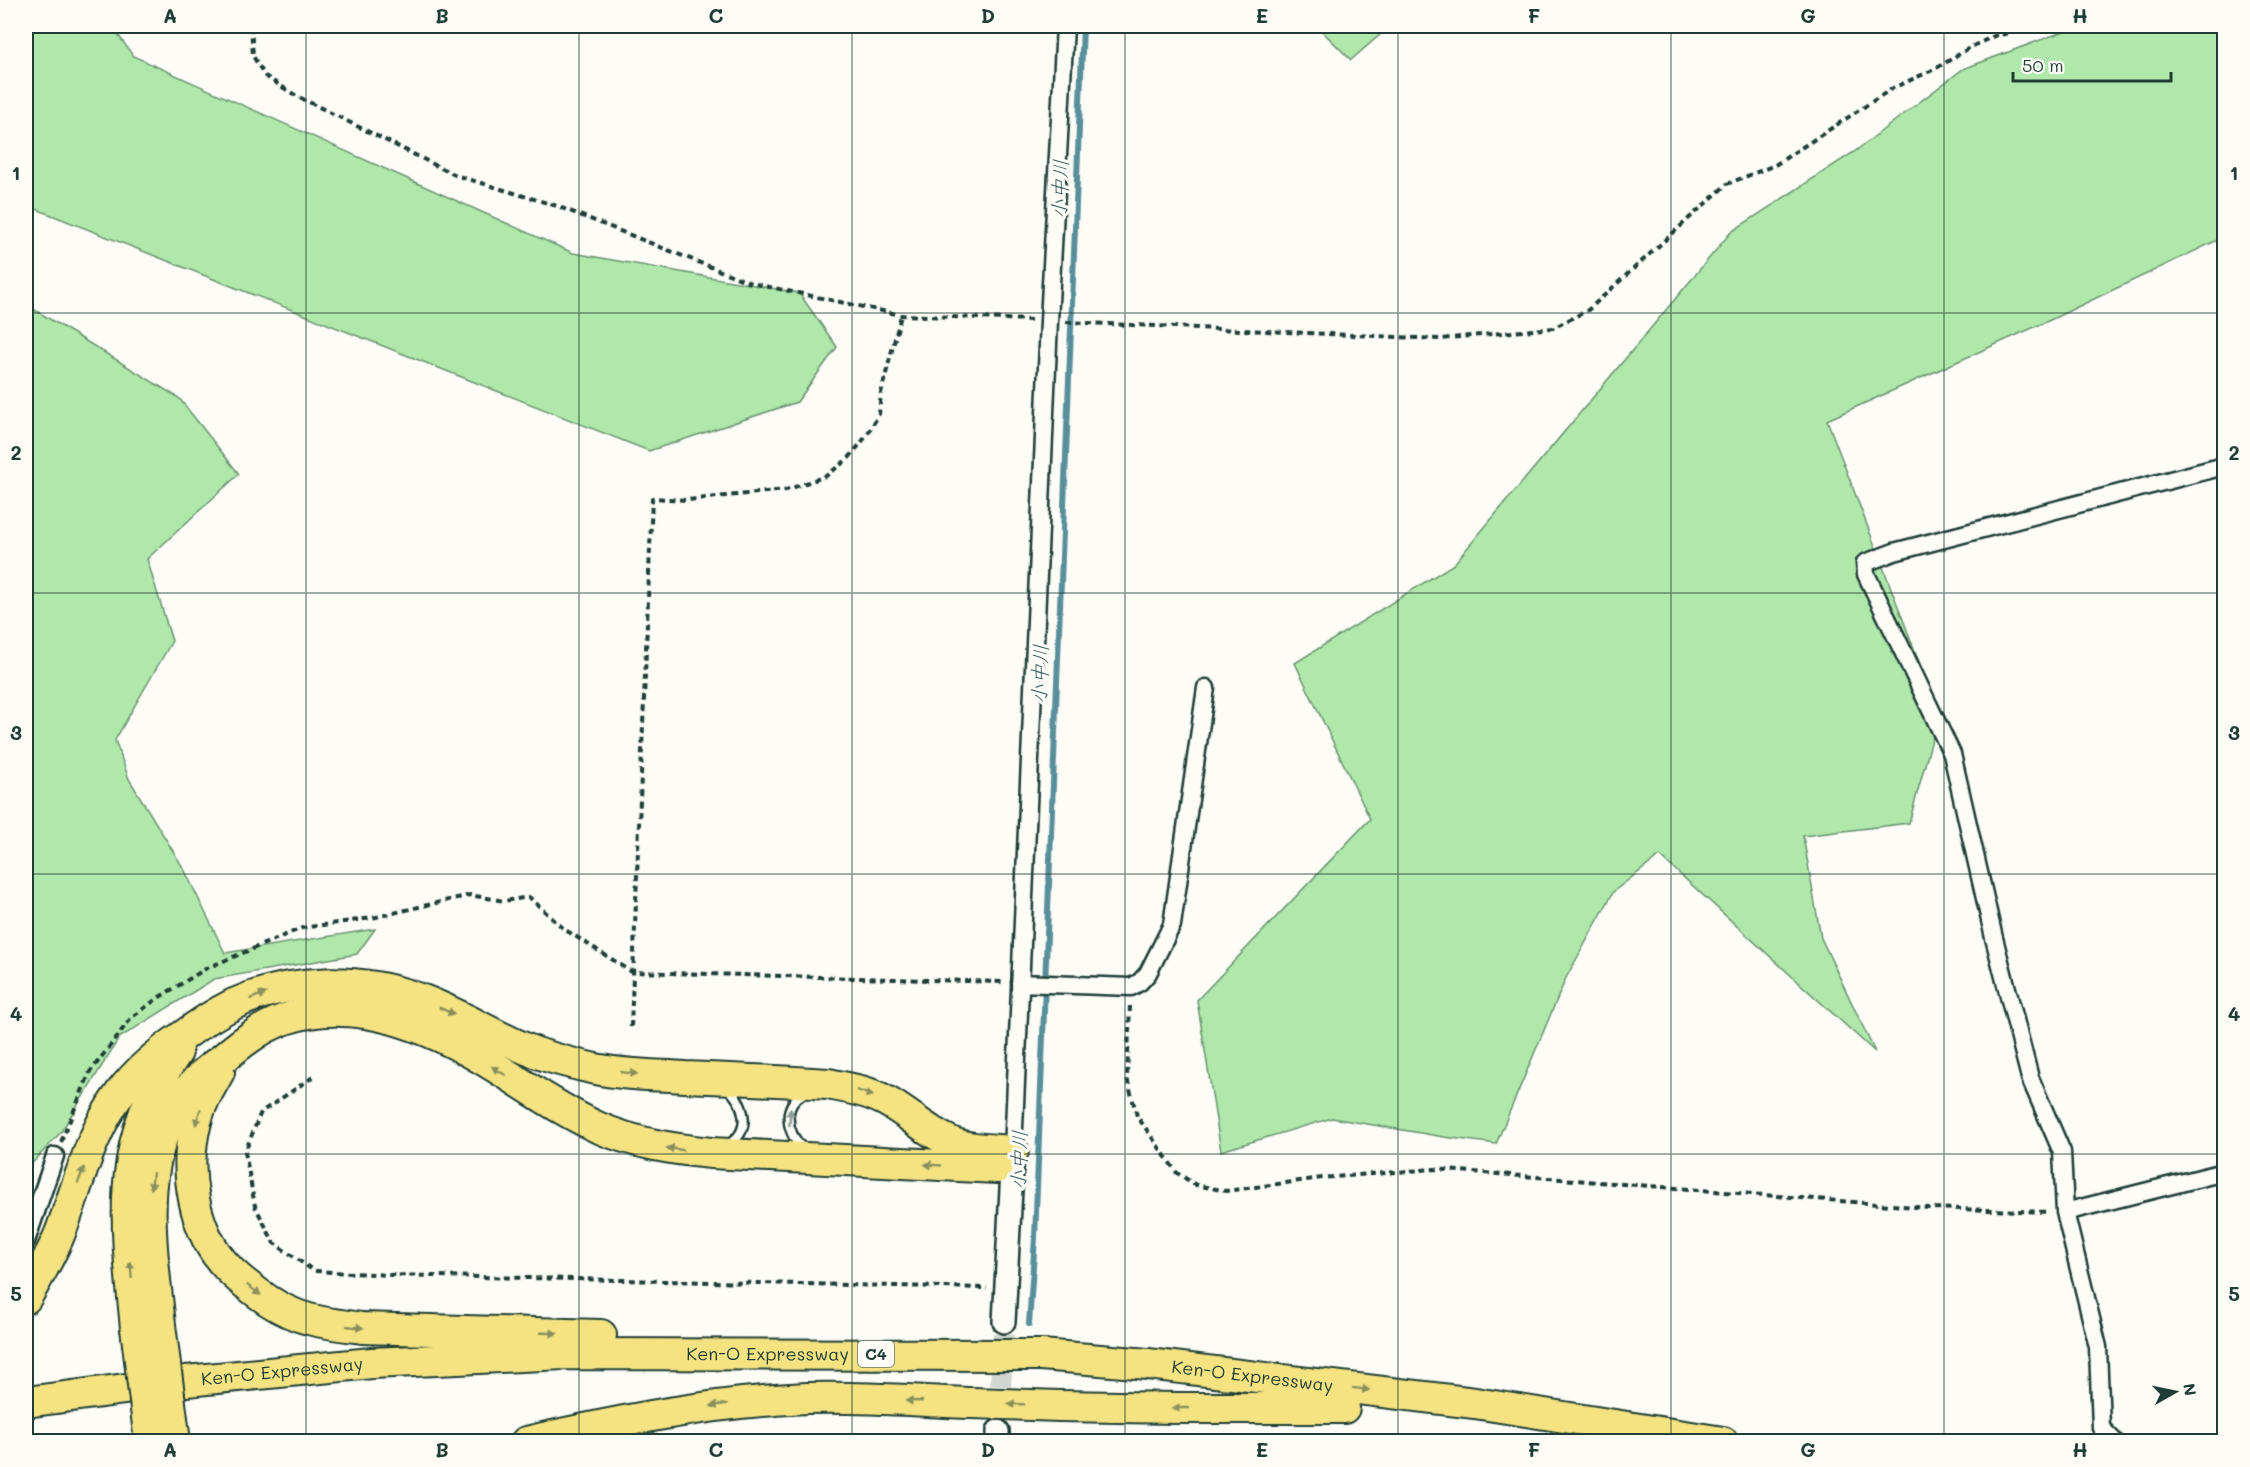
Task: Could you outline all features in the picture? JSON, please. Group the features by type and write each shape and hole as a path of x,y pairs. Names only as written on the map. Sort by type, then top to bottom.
{"highway":[{"path":"26,1298 62,1230 92,1145 105,1117 122,1091 149,1062 205,1021 234,1004 271,991 306,985 343,982 381,988 418,998 528,1050 595,1069 632,1074 828,1084 860,1090 884,1100 929,1131 950,1142 1012,1160"},
{"path":"150,1442 148,1327 150,1200 159,1140 172,1112 189,1088 259,1031 290,1018 320,1012 355,1011 389,1017 419,1027 468,1051 561,1109 598,1127 635,1141 673,1149 820,1159 1012,1160"},
{"path":"175,1442 148,1327 127,1217 128,1181 139,1123 162,1073 177,1052 205,1021"},
{"path":"236,1048 205,1096 195,1122 191,1152 198,1214 210,1243 227,1267 272,1303 297,1316 323,1323 362,1328 911,1344 1041,1355"},
{"name":"Ken-O Expressway","path":"26,1402 186,1381 406,1361 576,1354 1041,1355 1148,1364 1475,1403 1723,1442"},
{"name":"Ken-O Expressway","path":"26,1415 188,1394 370,1379 773,1363 1039,1372 1253,1395 1613,1442"},
{"path":"526,1442 647,1416 720,1405 808,1398 1060,1406 1344,1408"}],"street":[{"path":"1004,1322 1012,1160 1025,983 1049,321 1065,26"},
{"path":"2115,1442 2101,1428 2098,1347 2065,1212 2062,1152 2030,1078 1994,938 1952,754 1866,574 1865,563 1894,552 2224,466"},
{"path":"1025,983 1131,987 1140,982 1148,973 1172,925 1206,688"},
{"path":"26,1241 55,1156"},
{"path":"2065,1212 2224,1172"}],"lane":[{"path":"710,1078 724,1085 736,1096 742,1107 744,1120 741,1131 733,1142 711,1153"},
{"path":"820,1159 795,1141 789,1129 788,1116 791,1104 801,1095 828,1084"}],"path":[{"path":"251,26 254,56 264,76 295,95 455,175 557,206 751,283 901,315 1440,339 1554,328 1588,310 1727,184 1775,165 1893,88 1935,69 1978,43 1994,36 2048,26"},
{"path":"631,1027 652,498 687,500 786,490 826,476 849,458 867,435 879,414 881,393 901,315"},
{"path":"632,972 1025,983"},
{"path":"1131,987 1127,1034 1127,1078 1137,1116 1176,1173 1196,1185 1226,1191 1322,1178 1434,1169 1929,1208 2065,1212"},
{"path":"313,1077 261,1112 245,1152 255,1206 274,1243 314,1271 390,1275 1006,1288"}],"green space":[{"path":"26,26 112,26 133,56 573,253 799,293 837,347 797,402 649,451 26,205"},
{"path":"788,26 863,26 843,33"},
{"path":"1317,26 1390,26 1351,60"},
{"path":"2078,26 2224,26 2224,237 2048,321 1827,420 1939,714 1909,823 1803,836 1821,938 1875,1052 1660,856 1614,891 1566,978 1496,1144 1332,1118 1221,1151 1197,1000 1370,819 1295,663 1454,564 1731,232 1854,152 1963,69"},
{"path":"26,286 30,307 179,398 239,474 147,559 172,641 115,740 129,779 184,869 225,953 375,929 357,954 214,979 119,1038 61,1132 26,1170"}],"waterway":[{"name":"小中川","path":"1029,1324 1035,1238 1083,26"}],"tunnel":[{"path":"999,1417 1004,1322"}]}
